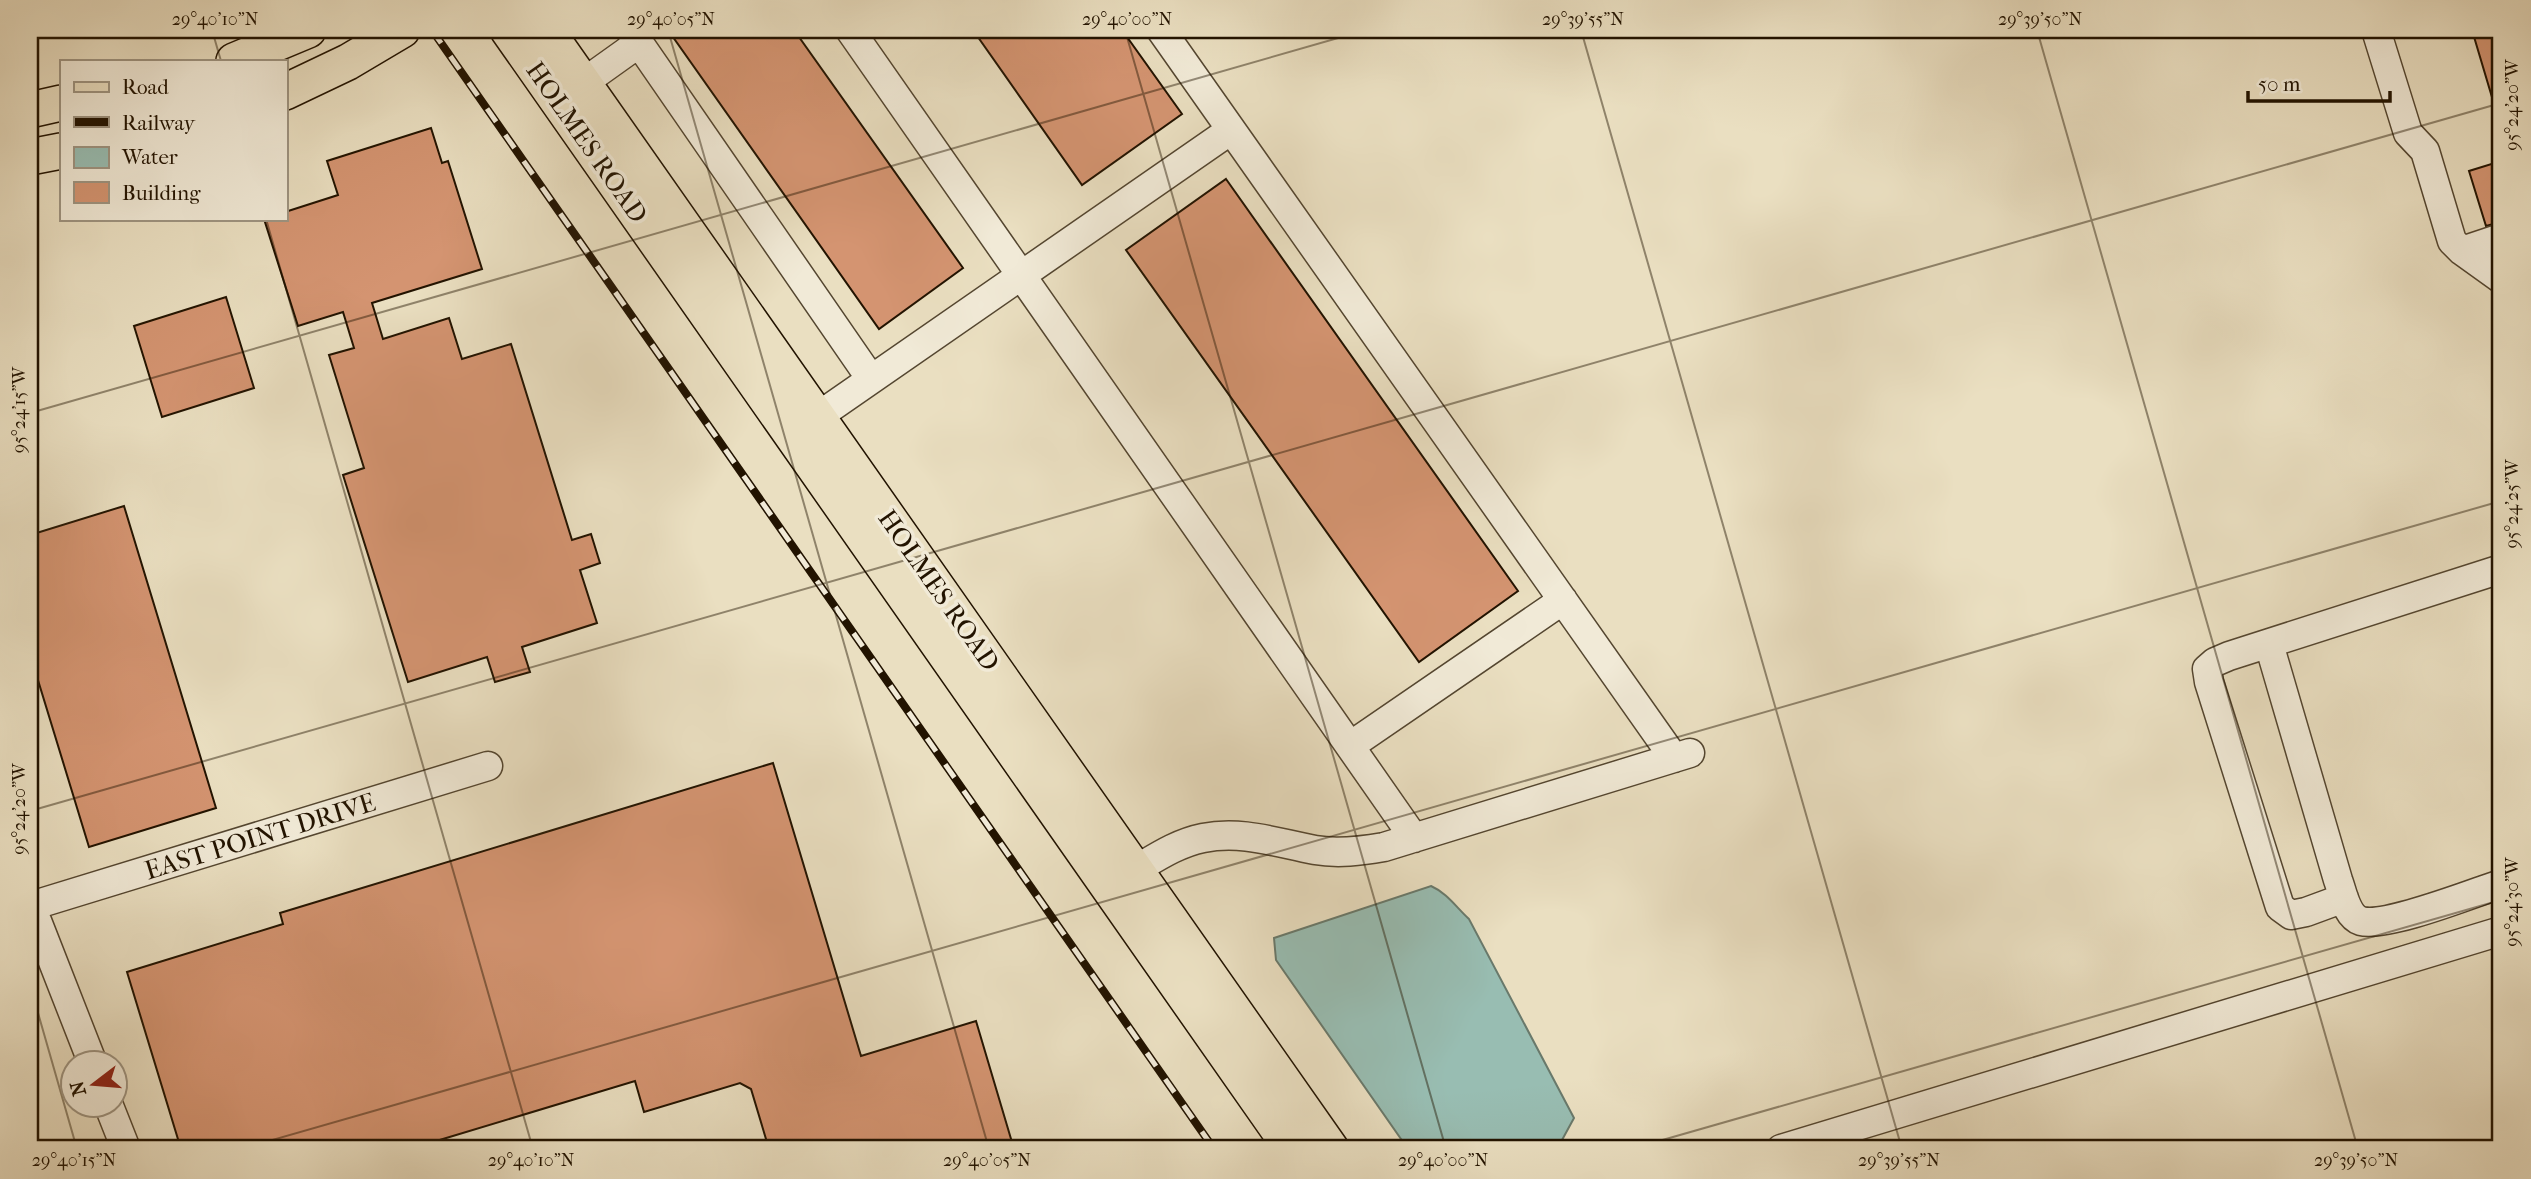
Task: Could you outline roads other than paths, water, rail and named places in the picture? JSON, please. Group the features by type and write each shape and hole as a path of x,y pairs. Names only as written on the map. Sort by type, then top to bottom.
{"main road":[{"path":"236,60 308,30"},
{"path":"287,91 348,62 402,30"},
{"name":"HOLMES ROAD","path":"508,30 804,425 1123,880 1331,1149"},
{"name":"HOLMES ROAD","path":"546,30 804,425"},
{"path":"30,110 60,103"},
{"path":"30,158 60,151"},
{"name":"HOLMES ROAD","path":"1123,880 1292,1149"}],"street":[{"path":"850,30 1414,838"},
{"path":"1123,880 1175,847 1202,838 1232,835 1263,838 1317,851 1355,852 1384,847 1682,755 1563,600 1161,30"},
{"path":"2376,30 2407,133 2426,151 2452,241 2501,279"},
{"path":"583,83 635,36 871,379"},
{"path":"804,425 1231,130"},
{"path":"2462,251 2501,239"},
{"path":"2344,898 2291,915 2280,908 2208,682 2207,669 2215,662 2501,569"},
{"path":"1350,746 1563,600"},
{"path":"2269,644 2350,913 2361,921 2385,921 2501,884"},
{"name":"EAST POINT DRIVE","path":"30,904 488,766"},
{"path":"30,904 88,1050"},
{"path":"1782,1149 2501,931"},
{"path":"115,1120 125,1149"}],"water":[{"path":"1431,886 1447,896 1469,919 1574,1118 1562,1140 1549,1149 1408,1149 1276,960 1274,938"}],"railway":[{"path":"432,30 1214,1149"}]}
